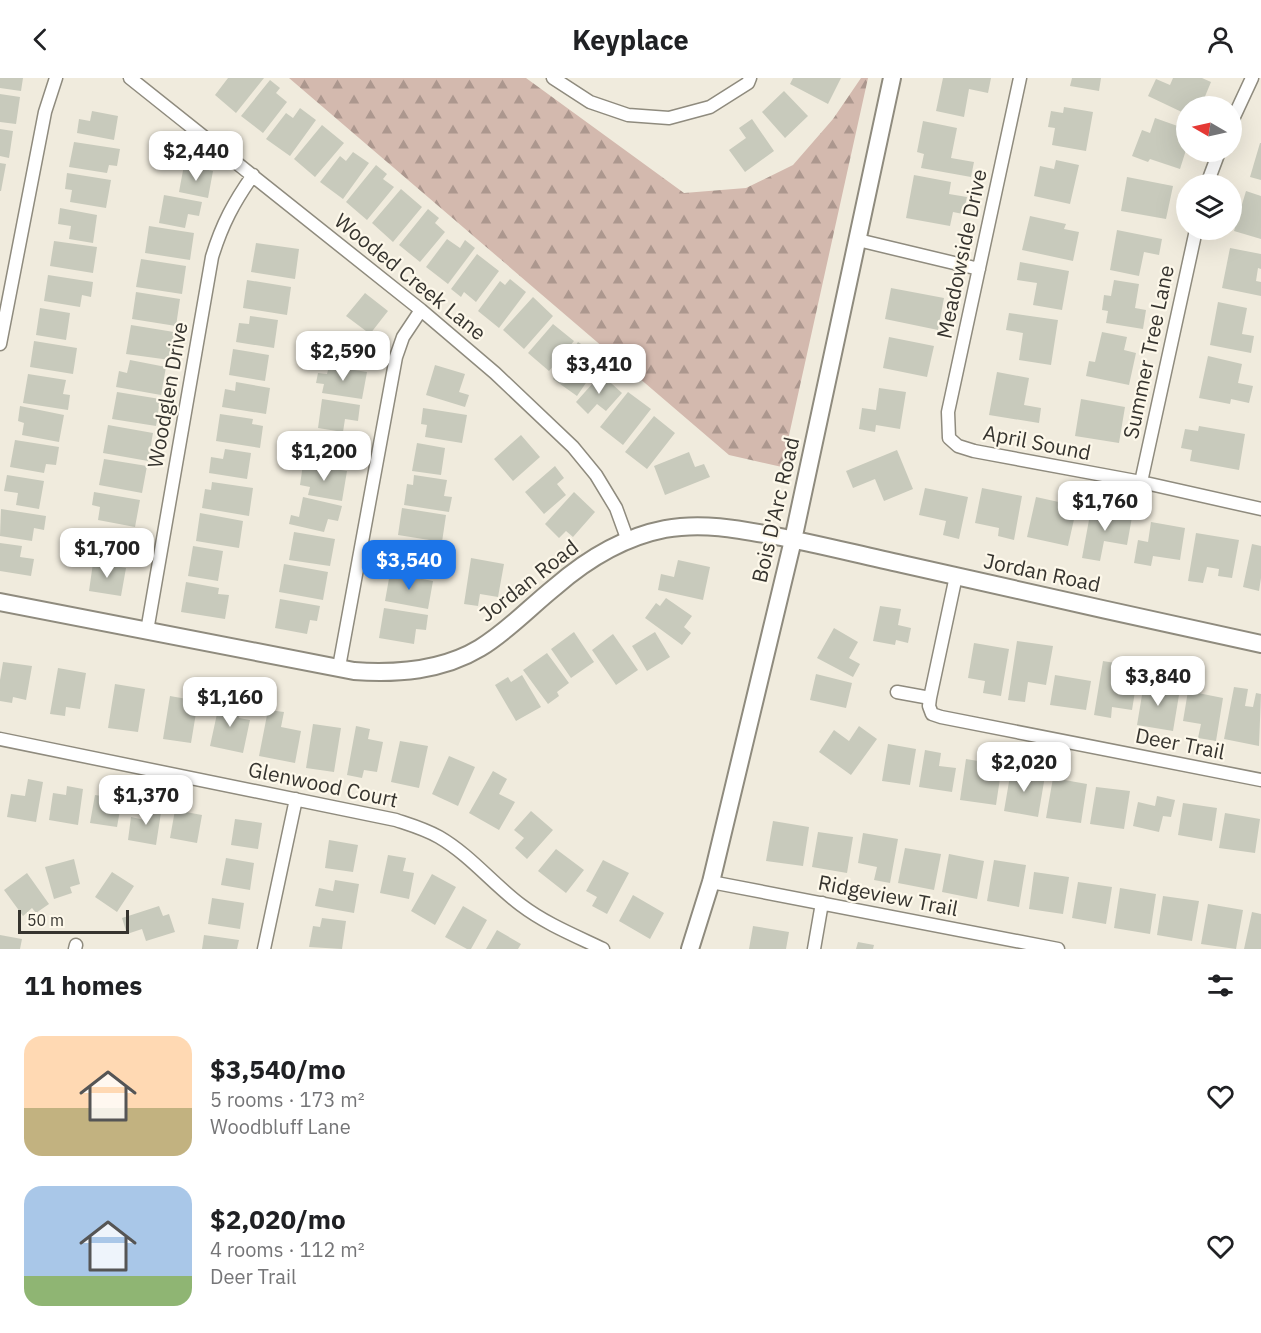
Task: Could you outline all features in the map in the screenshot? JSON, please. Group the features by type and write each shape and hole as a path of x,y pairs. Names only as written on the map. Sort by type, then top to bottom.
{"street":[{"path":"0,344 45,112 56,78"},
{"name":"Wooded Creek Lane","path":"130,78 254,175 495,373 573,447 596,475 616,508 628,541"},
{"path":"553,78 590,102 628,115 669,118 710,107 748,83 750,78"},
{"name":"Bois D'Arc Road","path":"690,949 711,882 793,540 892,78"},
{"name":"Meadowside Drive","path":"949,438 948,412 1020,78"},
{"path":"1242,100 1252,78"},
{"name":"Woodglen Drive","path":"147,631 212,257 220,229 233,204 254,175"},
{"path":"858,240 979,269"},
{"name":"Summer Tree Lane","path":"1141,482 1194,240"},
{"path":"339,667 396,357 403,337 421,310"},
{"name":"April Sound","path":"949,438 958,446 974,451 1141,482 1261,509"},
{"name":"Jordan Road","path":"0,602 339,667 383,673 419,670 453,660 479,648 505,630 556,585 595,557 628,541 664,529 680,526 711,526 793,540 1261,644"},
{"path":"897,692 930,698 956,576"},
{"name":"Deer Trail","path":"930,698 930,710 941,717 1261,780"},
{"name":"Glenwood Court","path":"0,739 396,820 421,828 465,855 523,907 603,949"},
{"path":"264,949 296,800"},
{"name":"Ridgeview Trail","path":"711,882 822,903 1017,945 1058,949"},
{"path":"814,949 822,903"}],"green space":[{"path":"289,78 526,78 684,193 746,188 793,165 833,119 861,78 868,78 782,467 729,455"}],"building":[{"path":"0,78 23,78 21,91 0,88"},
{"path":"228,78 264,78 236,113 215,95"},
{"path":"793,78 841,78 828,104 790,84"},
{"path":"943,78 991,78 988,93 969,89 964,117 936,111"},
{"path":"1072,78 1101,78 1099,91 1070,86"},
{"path":"1173,78 1202,78 1211,82 1205,96 1176,96 1176,109 1148,96 1156,79 1170,85"},
{"path":"270,80 280,88 276,93 287,102 263,133 241,116"},
{"path":"784,91 808,116 785,138 762,112"},
{"path":"0,94 20,97 16,124 0,122"},
{"path":"1064,107 1093,112 1086,151 1052,145 1055,128 1048,127 1051,111 1063,113"},
{"path":"300,108 316,120 290,156 266,139 286,113 293,118"},
{"path":"92,111 118,116 114,140 77,133 79,119 90,121"},
{"path":"1155,118 1176,125 1176,162 1182,162 1180,169 1150,159 1148,162 1132,156 1142,130 1150,133"},
{"path":"752,119 774,151 745,172 729,150 746,138 739,128"},
{"path":"923,121 957,128 951,158 974,162 971,177 921,168 924,154 917,152"},
{"path":"322,125 344,143 315,177 294,159"},
{"path":"0,129 13,131 9,158 0,156"},
{"path":"74,142 120,149 117,166 109,165 107,173 69,167"},
{"path":"1261,143 1261,180 1250,177"},
{"path":"353,152 369,163 343,199 320,182 340,156 346,161"},
{"path":"1056,160 1079,165 1070,204 1034,196 1040,166 1054,169"},
{"path":"0,163 6,164 1,191 0,191"},
{"path":"184,165 213,171 208,198 179,192"},
{"path":"376,165 387,174 383,179 394,187 367,220 346,202"},
{"path":"67,173 111,180 106,208 70,202 72,190 65,189"},
{"path":"914,175 951,182 949,194 967,197 963,214 953,212 950,226 906,218"},
{"path":"1127,177 1173,186 1166,219 1121,211"},
{"path":"401,189 422,207 393,242 372,223"},
{"path":"1246,191 1261,196 1261,239 1242,233 1242,204"},
{"path":"164,195 202,202 199,216 188,214 185,228 159,223"},
{"path":"60,208 97,215 93,243 69,239 71,226 58,224"},
{"path":"428,209 439,218 435,223 445,232 420,262 399,245"},
{"path":"1030,216 1066,224 1064,229 1079,232 1073,261 1022,250"},
{"path":"149,226 194,233 190,260 145,253"},
{"path":"1117,230 1162,239 1159,255 1144,252 1139,276 1110,270"},
{"path":"447,239 460,248 465,240 475,248 448,284 426,267"},
{"path":"54,241 97,247 93,273 50,266"},
{"path":"256,243 299,249 295,279 251,272"},
{"path":"1230,248 1261,254 1261,269 1258,268 1256,281 1261,282 1261,296 1222,288"},
{"path":"477,254 499,271 476,302 464,292 461,297 451,289"},
{"path":"141,259 186,266 182,294 136,287"},
{"path":"1020,262 1069,271 1062,310 1033,305 1037,283 1017,280"},
{"path":"48,275 93,282 91,297 82,295 80,307 44,301"},
{"path":"510,279 526,292 499,328 478,311 500,281 505,285"},
{"path":"247,280 291,287 287,315 243,308"},
{"path":"1114,280 1139,284 1135,308 1146,310 1143,329 1106,323 1108,311 1102,310 1104,295 1111,296"},
{"path":"891,288 944,298 938,330 885,319"},
{"path":"136,292 180,299 176,326 132,319"},
{"path":"365,293 388,311 370,334 346,316"},
{"path":"533,297 553,316 524,349 503,330"},
{"path":"1218,302 1247,308 1242,334 1254,336 1251,353 1210,345"},
{"path":"40,308 70,313 66,340 36,335"},
{"path":"1009,313 1058,320 1051,365 1019,360 1023,333 1006,330"},
{"path":"250,316 278,320 274,348 236,342 239,323 249,324"},
{"path":"553,324 574,341 549,371 528,353"},
{"path":"131,325 174,332 170,360 126,354"},
{"path":"330,331 374,338 369,367 338,362 339,353 327,351"},
{"path":"1102,332 1127,337 1124,350 1136,353 1129,385 1086,376 1089,361 1095,362"},
{"path":"889,337 934,346 927,377 883,368"},
{"path":"34,341 77,348 73,374 30,367"},
{"path":"578,342 603,358 577,396 553,379"},
{"path":"233,349 269,355 265,381 229,375"},
{"path":"1208,356 1242,364 1238,383 1253,386 1249,403 1231,399 1230,404 1199,398"},
{"path":"130,360 166,367 161,395 116,387 119,371 127,373"},
{"path":"435,365 465,374 459,392 469,395 465,407 426,395"},
{"path":"329,366 367,372 362,399 322,393 324,384 316,383 318,373 327,374"},
{"path":"997,372 1029,378 1024,405 1041,408 1039,423 989,415"},
{"path":"28,374 66,380 63,394 70,395 68,410 23,403"},
{"path":"601,374 622,393 606,411 597,404 588,414 576,402"},
{"path":"236,382 270,388 266,414 222,407 225,389 235,391"},
{"path":"879,388 906,392 900,429 876,425 875,432 859,429 862,408 876,410"},
{"path":"117,392 160,399 156,426 112,419"},
{"path":"628,392 651,409 623,445 600,427"},
{"path":"322,399 360,405 358,421 345,419 343,432 318,428"},
{"path":"1081,399 1125,407 1119,443 1075,436"},
{"path":"20,406 64,415 59,442 22,435 24,423 18,421"},
{"path":"423,408 467,415 462,443 425,437 427,425 421,424"},
{"path":"220,414 253,419 252,424 263,426 260,448 216,441"},
{"path":"654,416 675,433 647,469 625,452"},
{"path":"108,425 153,433 148,461 103,453"},
{"path":"1199,426 1245,434 1239,470 1190,461 1192,450 1181,448 1185,429 1198,431"},
{"path":"309,431 353,438 349,466 305,459"},
{"path":"521,435 540,457 513,481 494,459"},
{"path":"15,440 59,447 56,465 46,464 44,473 10,467"},
{"path":"417,443 445,448 441,475 412,471"},
{"path":"225,449 251,453 247,479 209,473 211,457 223,459"},
{"path":"897,450 913,489 884,501 875,479 853,488 846,471"},
{"path":"689,452 695,467 704,464 710,477 665,495 654,466"},
{"path":"104,459 147,466 142,493 99,485"},
{"path":"303,464 347,471 342,501 308,495 310,487 300,485"},
{"path":"555,466 564,478 557,484 566,495 544,514 525,492"},
{"path":"7,475 44,481 39,509 16,505 18,493 4,491"},
{"path":"414,475 447,480 444,496 452,497 449,512 404,505 407,484 413,485"},
{"path":"212,482 253,488 249,516 202,508 205,489 211,490"},
{"path":"925,488 968,497 959,539 943,535 946,521 919,515"},
{"path":"982,488 1022,496 1014,540 998,536 999,528 975,523"},
{"path":"94,492 140,500 135,527 98,520 100,507 92,505"},
{"path":"574,492 595,512 573,537 566,531 559,538 545,524"},
{"path":"303,497 342,506 338,521 328,519 324,532 289,524 291,515 299,517"},
{"path":"1036,497 1077,506 1068,546 1027,537"},
{"path":"402,508 446,515 442,542 398,535"},
{"path":"1,509 46,516 44,530 34,528 32,541 0,536"},
{"path":"1091,509 1132,517 1127,545 1104,541 1100,561 1082,558"},
{"path":"200,513 243,521 239,548 196,541"},
{"path":"1151,522 1185,528 1180,560 1153,556 1151,566 1134,563 1138,540 1148,542"},
{"path":"103,529 132,533 127,563 99,558"},
{"path":"294,532 335,539 330,566 289,560"},
{"path":"1196,533 1239,540 1232,578 1218,576 1219,569 1207,567 1203,583 1188,581"},
{"path":"397,542 441,551 438,566 430,564 428,575 392,568"},
{"path":"0,543 22,546 20,557 34,559 31,576 0,571"},
{"path":"1252,544 1261,546 1259,591 1243,587"},
{"path":"193,546 223,551 218,581 188,576"},
{"path":"471,558 504,564 498,597 480,594 478,606 464,604"},
{"path":"678,560 710,567 703,600 658,590 661,574 674,577"},
{"path":"93,563 126,568 121,596 89,591"},
{"path":"284,564 328,572 323,600 279,592"},
{"path":"390,573 433,581 428,609 385,601"},
{"path":"186,582 219,588 218,594 229,595 225,619 181,612"},
{"path":"666,598 692,616 684,627 691,633 682,645 645,618 656,603 660,606"},
{"path":"280,599 320,606 317,621 310,620 307,634 275,628"},
{"path":"880,606 901,609 898,625 911,628 908,643 896,640 895,645 873,641"},
{"path":"384,608 428,615 426,630 416,629 414,644 379,638"},
{"path":"834,628 858,642 849,658 860,664 853,677 817,658"},
{"path":"574,632 594,662 571,678 551,649"},
{"path":"655,632 670,657 647,671 632,646"},
{"path":"613,634 638,670 616,685 592,650"},
{"path":"1017,641 1053,646 1046,685 1028,682 1025,702 1008,700"},
{"path":"974,643 1009,649 1001,696 983,693 985,681 968,678"},
{"path":"547,653 569,683 557,692 559,696 548,704 523,670"},
{"path":"1103,661 1139,667 1132,710 1112,707 1111,718 1094,715"},
{"path":"3,662 32,666 26,700 13,697 12,703 0,701"},
{"path":"58,668 86,673 80,709 66,707 65,716 50,714"},
{"path":"816,674 852,683 846,708 810,700"},
{"path":"522,675 541,707 516,721 495,685 508,677 511,682"},
{"path":"1055,675 1091,681 1086,710 1050,705"},
{"path":"1144,683 1180,689 1173,731 1137,725"},
{"path":"115,684 145,689 138,732 108,728"},
{"path":"1234,687 1248,689 1245,706 1253,707 1256,693 1261,694 1259,746 1224,739"},
{"path":"1188,691 1223,698 1216,741 1198,738 1201,724 1183,721"},
{"path":"170,696 198,701 191,743 163,739"},
{"path":"220,700 242,704 239,718 250,720 243,753 210,746"},
{"path":"268,710 284,712 281,727 301,731 295,763 259,756"},
{"path":"313,724 341,728 334,772 306,768"},
{"path":"356,726 370,729 368,739 383,742 377,772 364,770 362,778 347,775"},
{"path":"859,726 877,739 851,775 819,752 834,730 849,741"},
{"path":"400,741 428,746 419,788 391,782"},
{"path":"888,744 916,749 910,785 882,781"},
{"path":"925,750 941,753 939,766 956,768 952,792 919,787"},
{"path":"449,756 475,767 458,806 432,794"},
{"path":"966,759 1002,765 996,805 960,800"},
{"path":"1011,770 1045,776 1038,817 1004,811"},
{"path":"493,771 507,779 499,794 515,802 499,830 469,813"},
{"path":"1053,778 1087,784 1081,823 1046,818"},
{"path":"28,779 43,782 36,822 7,817 11,794 25,796"},
{"path":"67,786 83,789 78,825 49,820 53,793 66,795"},
{"path":"1096,787 1130,791 1124,829 1090,824"},
{"path":"95,795 122,799 117,827 90,823"},
{"path":"1157,796 1175,800 1171,817 1163,816 1159,832 1133,826 1138,802 1155,806"},
{"path":"148,803 162,806 156,845 128,840 131,817 145,820"},
{"path":"1183,803 1217,808 1212,841 1178,835"},
{"path":"175,810 202,815 197,843 170,838"},
{"path":"531,811 553,830 527,859 515,848 524,838 514,830"},
{"path":"1225,813 1260,819 1255,853 1219,848"},
{"path":"235,819 262,823 258,849 231,845"},
{"path":"773,821 809,827 803,866 766,861"},
{"path":"818,832 853,837 847,873 812,867"},
{"path":"863,833 898,839 890,883 874,880 877,867 858,863"},
{"path":"329,840 358,845 353,872 325,868"},
{"path":"905,848 941,854 934,890 898,883"},
{"path":"556,849 584,870 566,893 538,871"},
{"path":"949,854 984,861 977,899 942,892"},
{"path":"388,855 406,858 403,871 414,873 409,899 380,893"},
{"path":"226,858 254,863 250,890 221,885"},
{"path":"74,859 80,884 70,887 72,893 54,899 45,867"},
{"path":"603,860 629,873 607,914 592,906 597,897 586,891"},
{"path":"994,860 1026,865 1019,907 987,901"},
{"path":"112,872 134,886 117,912 95,897"},
{"path":"1034,872 1069,877 1063,914 1029,909"},
{"path":"27,873 49,904 36,913 32,908 23,916 4,890"},
{"path":"432,874 456,887 435,925 411,911"},
{"path":"335,880 359,884 354,913 315,906 319,888 333,891"},
{"path":"1078,882 1112,887 1106,924 1072,918"},
{"path":"1120,888 1156,894 1150,934 1114,928"},
{"path":"633,895 664,913 650,939 619,921"},
{"path":"1163,896 1199,901 1192,941 1157,935"},
{"path":"212,898 244,903 240,929 208,924"},
{"path":"1208,904 1243,910 1236,949 1201,944"},
{"path":"159,906 163,916 169,914 175,932 146,941 142,929 127,934 122,918"},
{"path":"463,906 487,920 471,949 445,937"},
{"path":"1252,912 1261,914 1261,949 1244,949"},
{"path":"322,918 346,921 342,949 309,947 313,926 320,927"},
{"path":"753,926 789,932 786,949 749,949"},
{"path":"497,930 521,944 518,949 486,949"},
{"path":"0,935 22,939 20,949 0,949"},
{"path":"204,935 239,940 237,949 202,949"},
{"path":"858,942 874,945 873,949 856,949"}]}
